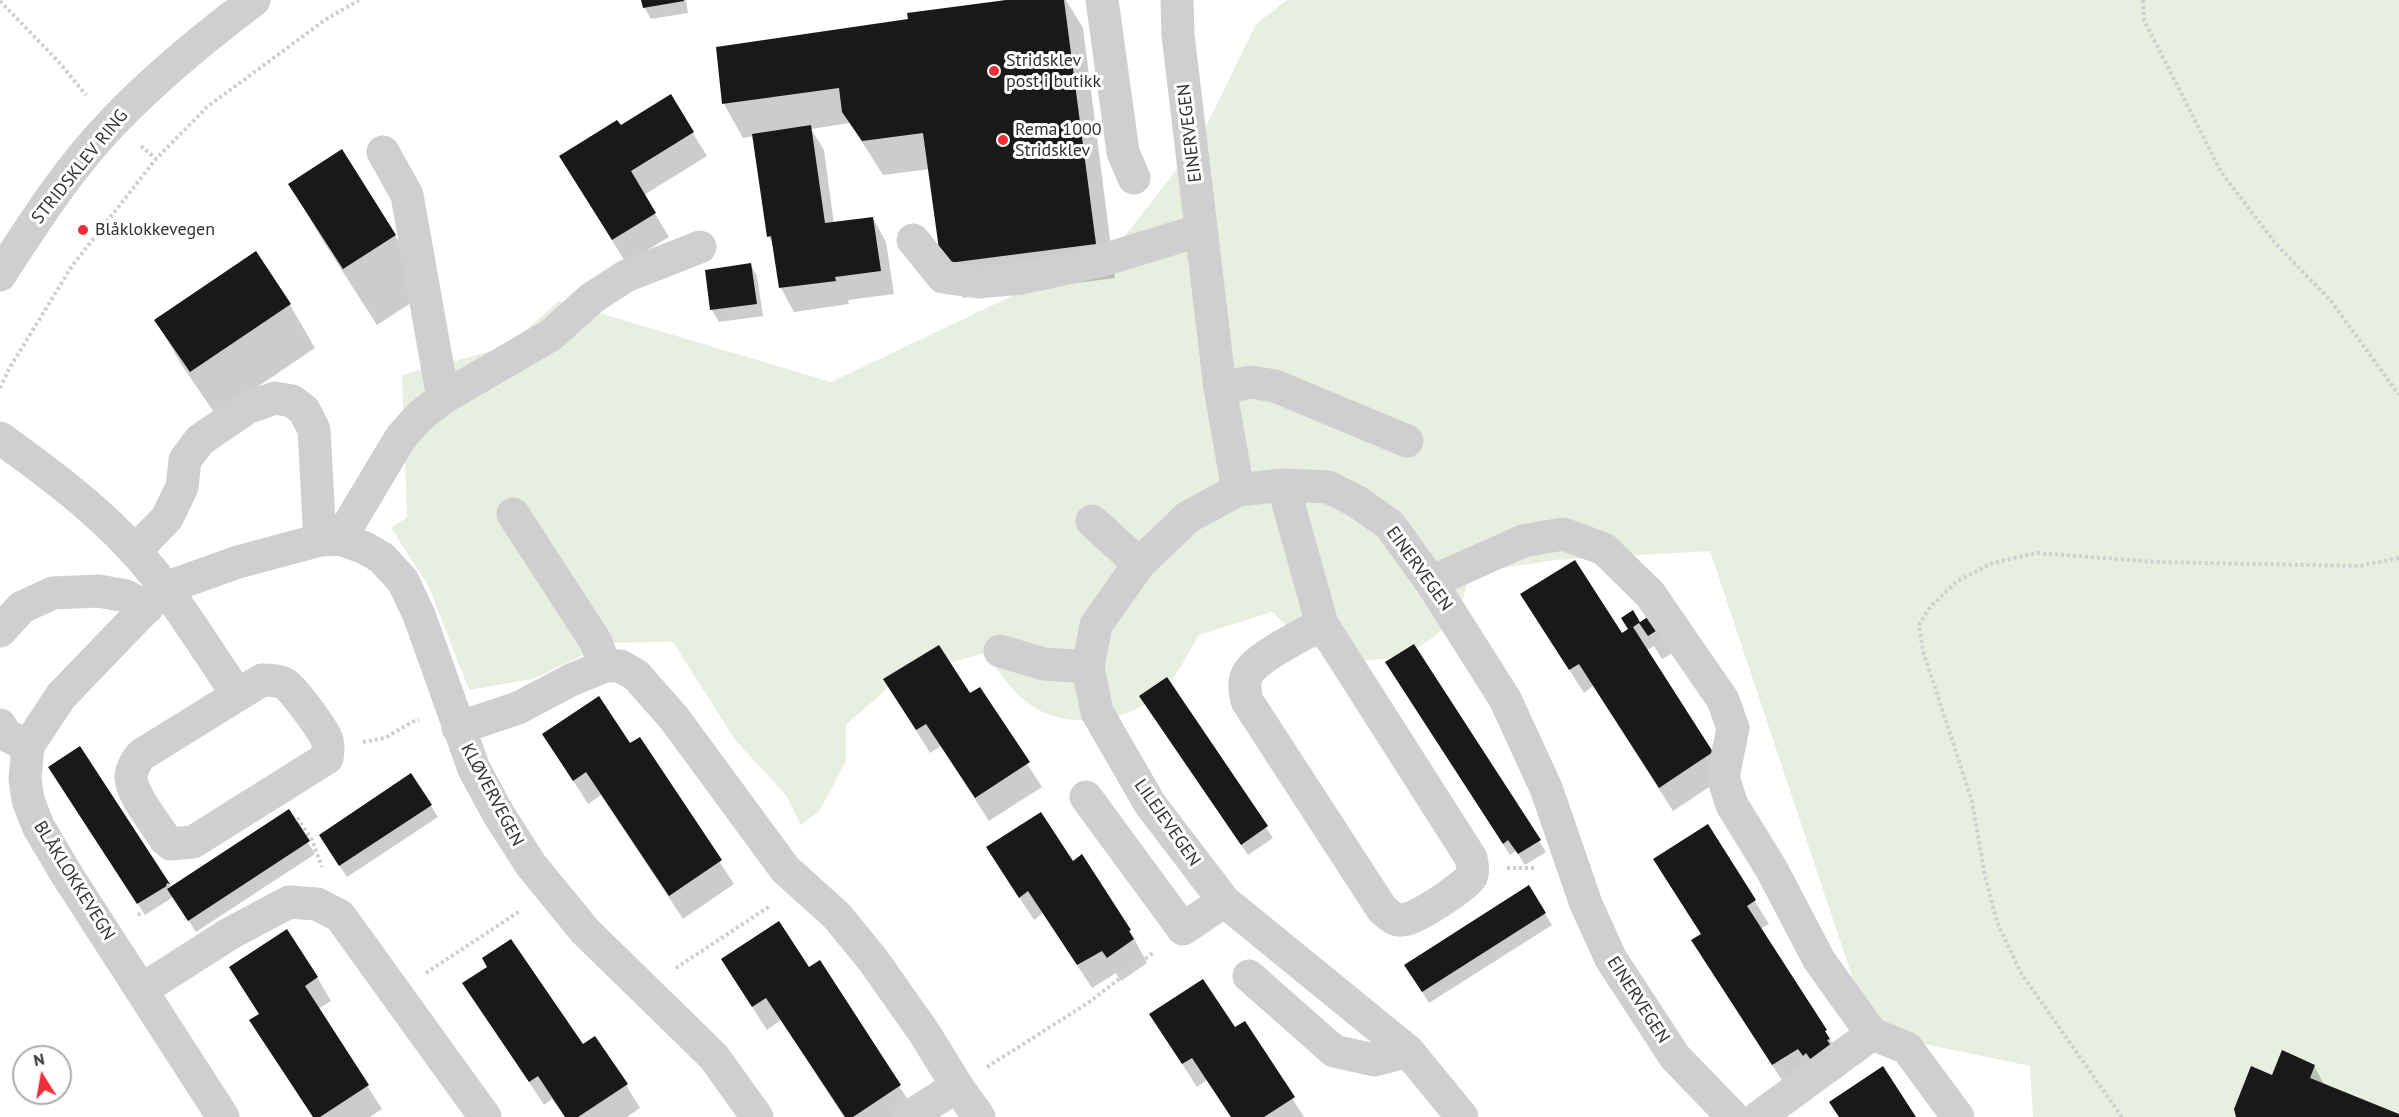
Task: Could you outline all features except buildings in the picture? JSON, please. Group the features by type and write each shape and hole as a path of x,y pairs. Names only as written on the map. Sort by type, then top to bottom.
{"street":[{"name":"STRIDSKLEV RING","path":"0,275 73,169 113,121 172,65 254,0"},
{"path":"1102,0 1123,152 1134,178"},
{"name":"EINERVEGEN","path":"1177,0 1178,35 1220,388 1238,490 1283,485 1328,488 1356,501 1390,525 1431,582 1505,699 1546,788 1586,904 1611,959 1675,1057 1733,1117"},
{"path":"383,152 407,195 411,210 442,398"},
{"path":"913,240 943,277 978,282 1022,278 1100,261 1201,230"},
{"path":"0,631 22,606 53,593 99,591 156,598 238,562 330,539 401,437 420,416 442,398 551,335 592,298 626,276 700,247"},
{"path":"1220,388 1251,382 1275,386 1407,441"},
{"path":"135,550 167,518 182,487 185,460 200,440 248,408 275,398 292,401 304,410 314,430 330,539"},
{"path":"0,438 51,474 135,550 156,598 237,694"},
{"path":"1283,485 1322,624 1471,858 1473,868 1471,877 1415,916 1404,920 1394,920 1382,909 1247,701 1244,687 1247,675 1257,663 1322,624"},
{"name":"LILEJEVEGEN","path":"1238,490 1188,517 1139,564 1096,625 1088,667 1097,712 1150,804 1224,901 1407,1051 1462,1117"},
{"path":"513,514 596,642 605,666"},
{"path":"1092,520 1139,564"},
{"path":"1431,582 1523,541 1563,534 1604,549 1650,594 1723,700 1733,728 1723,777 1732,805 1772,870 1819,960 1872,1034 1907,1048 1958,1117"},
{"name":"KLØVERVEGEN","path":"330,539 365,548 382,558 403,581 419,615 474,769 499,815 531,865 585,932 714,1057 757,1117"},
{"name":"BLÅKLOKKEVEGN","path":"156,598 61,696 28,746 25,779 28,800 38,826 67,875 216,1105"},
{"path":"1000,651 1044,663 1088,667"},
{"path":"455,720 518,708 571,680 605,666 620,666 636,675 674,718 785,869 837,916 873,960 979,1117"},
{"path":"262,680 275,680 285,684 293,691 327,737 329,749 327,758 319,765 193,842 171,844 165,839 134,790 131,778 134,765 141,755 262,680"},
{"path":"0,725 6,735 28,746"},
{"path":"1086,797 1183,929 1224,901"},
{"path":"142,989 229,934 289,902 316,904 340,916 485,1117"},
{"path":"1249,976 1334,1051 1374,1060 1407,1051"},
{"path":"1759,1117 1872,1034"},
{"path":"909,1117 957,1086"}],"path":[{"path":"0,388 9,369 72,266 156,159 207,107 326,20 359,0"},
{"path":"2143,0 2144,20 2221,172 2276,244 2331,301 2399,396"},
{"path":"0,1 57,60 93,104"},
{"path":"134,140 156,159"},
{"path":"2122,1117 2021,973 1997,922 1985,876 1972,801 1923,651 1919,625 1929,608 1956,582 1992,563 2037,553 2158,562 2359,566 2399,558"},
{"path":"329,749 385,738 412,722 455,720"},
{"path":"279,789 312,840 326,876 328,889 326,909"},
{"path":"108,936 159,901 171,881 178,844"},
{"path":"1473,868 1524,867 1575,873"},
{"path":"647,990 688,959 804,886"},
{"path":"396,994 551,889"},
{"path":"957,1086 1088,1003 1183,929"}],"green space":[{"path":"1287,0 2399,0 2399,1117 2033,1117 2030,1066 1871,1033 1710,551 1556,560 1471,573 1459,608 1435,636 1403,654 1386,658 1349,659 1323,652 1307,642 1272,612 1199,635 1170,683 1158,696 1142,706 1107,718 1069,719 1035,708 1014,690 986,653 901,676 846,725 846,761 820,810 801,825 786,795 735,740 673,642 608,643 533,679 469,690 429,587 391,528 407,517 402,375 507,347 559,301 831,382 1117,246 1199,141 1256,24"}],"place":[{"name":"Stridsklev post i butikk","path":"994,71"},
{"name":"Rema 1000 Stridsklev","path":"1003,140"},
{"name":"Blåklokkevegen","path":"83,230"}]}
